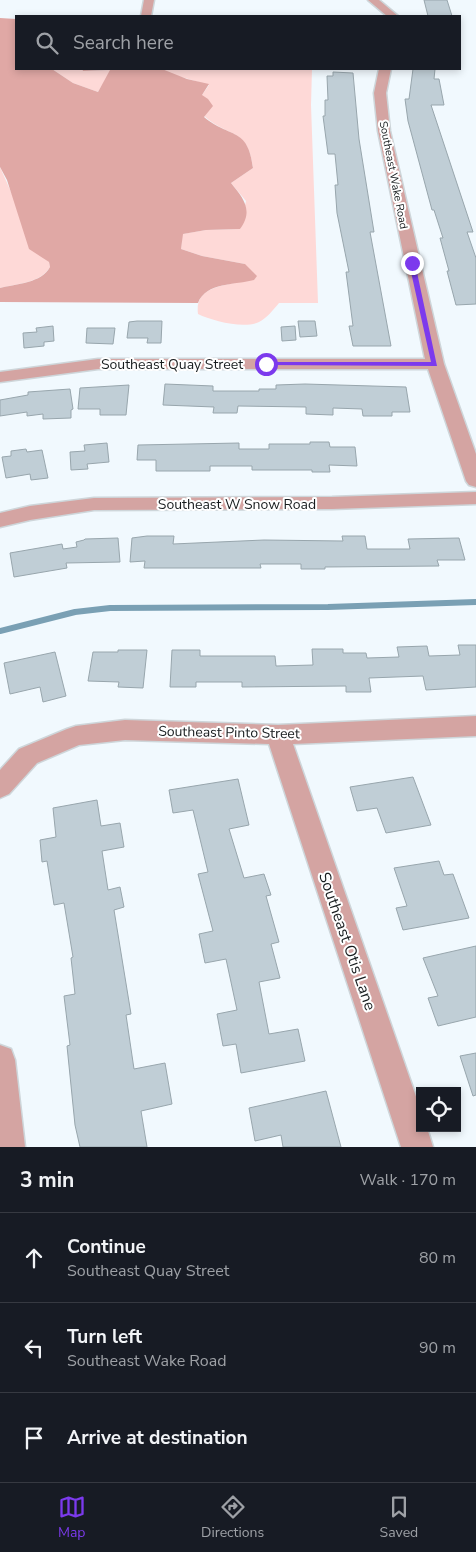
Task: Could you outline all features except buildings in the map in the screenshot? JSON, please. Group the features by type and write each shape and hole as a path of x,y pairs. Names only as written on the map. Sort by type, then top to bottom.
{"street":[{"path":"146,15 149,0"},
{"path":"373,0 393,15"},
{"name":"Southeast Wake Road","path":"385,70 380,92 384,130 435,364 476,481"},
{"name":"Southeast Quay Street","path":"0,377 98,364 435,364"},
{"name":"Southeast W Snow Road","path":"0,520 30,513 94,504 332,503 476,498"},
{"name":"Southeast Pinto Street","path":"0,787 28,756 76,736 125,730 278,735 476,726"},
{"name":"Southeast Otis Lane","path":"278,735 417,1147"},
{"path":"0,1060 9,1147"}],"shaded area":[{"path":"0,18 15,19 15,70 54,70 73,83 98,92 110,70 164,70 187,79 209,84 202,95 213,106 204,117 213,124 242,139 251,155 253,168 231,183 243,199 246,216 240,229 206,230 183,234 181,249 202,256 245,264 257,276 254,280 214,288 202,296 198,303 0,302 0,288 35,280 50,267 49,262 29,249 7,180 0,167"},
{"path":"54,70 111,70 98,92 73,83"},
{"path":"164,70 312,70 311,105 318,303 279,303 262,321 245,325 219,321 198,314 198,306 203,295 207,291 234,283 245,264 202,256 181,249 182,234 206,230 240,229 246,201 231,183 253,168 251,155 242,140 204,116 202,95 209,85 171,74"},
{"path":"0,167 38,253 49,262 50,267 34,280 0,288"}],"waterway":[{"path":"0,631 75,612 110,608 328,607 476,602"}],"route":[{"path":"266,364 435,364 412,263"}]}
